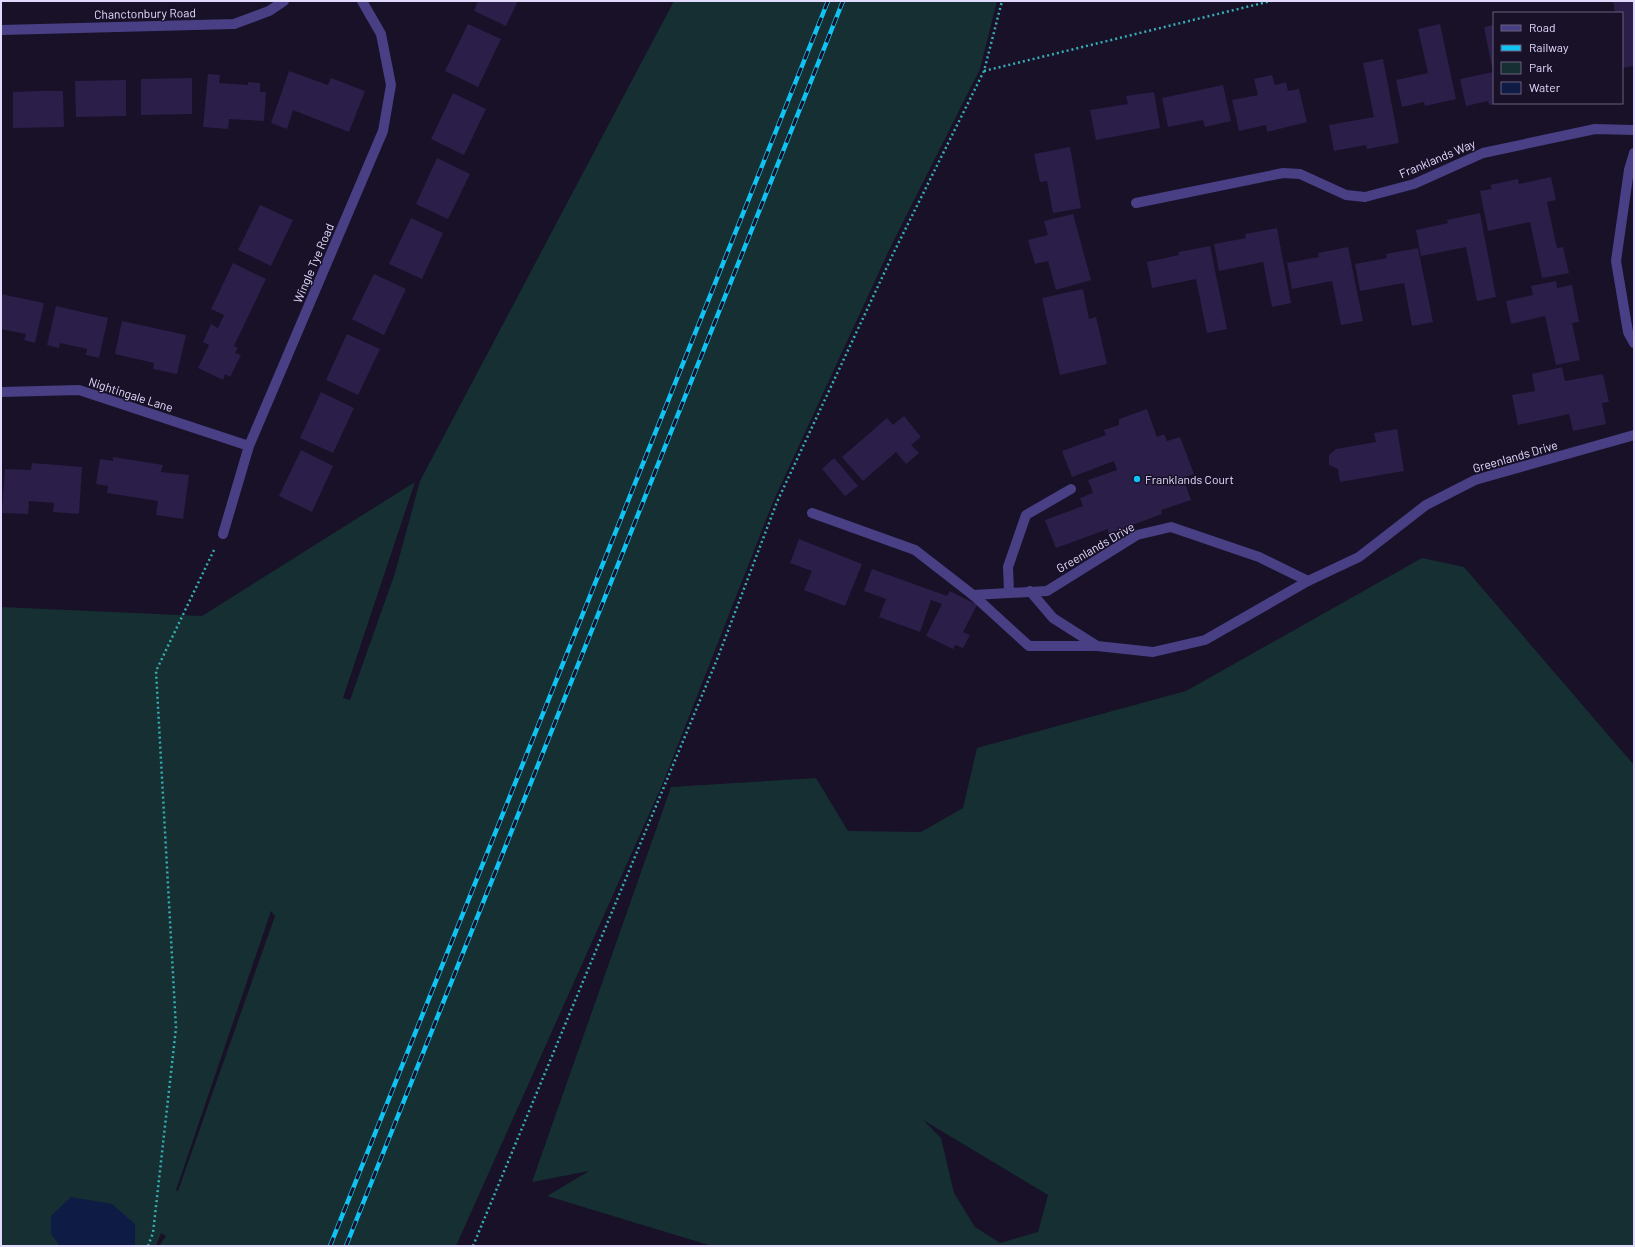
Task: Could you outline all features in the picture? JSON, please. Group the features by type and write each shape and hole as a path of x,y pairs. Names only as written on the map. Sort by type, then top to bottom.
{"street":[{"name":"Chanctonbury Road","path":"1,30 234,24 269,11 284,1"},
{"name":"Wingle Tye Road","path":"223,534 249,446 383,131 391,85 381,34 362,1"},
{"name":"Franklands Way","path":"1136,203 1283,173 1300,174 1346,195 1365,197 1414,184 1483,153 1595,129 1634,130"},
{"path":"1634,153 1629,170 1616,261 1628,332 1634,343"},
{"name":"Nightingale Lane","path":"1,392 79,390 249,446"},
{"name":"Greenlands Drive","path":"973,595 1029,646 1097,646 1153,652 1205,640 1308,581 1359,556 1426,505 1475,480 1634,435"},
{"path":"1009,592 1008,567 1026,515 1071,489"},
{"path":"812,513 915,550 973,595"},
{"name":"Greenlands Drive","path":"973,595 1047,591 1137,535 1171,527 1259,557 1308,581"},
{"name":"Greenlands Drive","path":"1030,591 1053,618 1097,646"}],"path":[{"path":"473,1246 718,657 777,502 894,252 984,71 1002,1"},
{"path":"984,71 1271,1"},
{"path":"148,1246 153,1232 176,1028 156,671 223,534"}],"green space":[{"path":"674,1 997,1 980,69 891,246 773,502 663,783 456,1246 159,1246 166,1236 161,1233 156,1246 1,1246 1,607 202,616 415,482 343,698 350,700 395,573 420,481","holes":["271,911 275,916 178,1191 176,1190"]},
{"path":"1422,558 1464,567 1634,765 1634,1246 712,1246 547,1196 589,1171 532,1182 671,787 816,778 848,831 921,832 963,808 977,748 1186,691","holes":["923,1120 1048,1195 1038,1232 1000,1243 975,1227 954,1193 941,1138"]}],"water":[{"path":"71,1197 112,1204 135,1224 135,1246 60,1246 51,1234 51,1216"}],"building":[{"path":"478,1 518,1 506,26 474,11"},
{"path":"1613,1 1634,1 1634,66 1623,68 1623,12 1615,12"},
{"path":"468,24 501,39 478,87 445,71"},
{"path":"1440,24 1456,99 1425,106 1424,102 1402,107 1396,80 1428,73 1418,29"},
{"path":"1493,25 1493,72 1484,27"},
{"path":"1383,59 1399,143 1367,149 1366,145 1334,151 1329,125 1374,117 1363,63"},
{"path":"289,71 328,85 331,78 365,91 349,132 293,110 287,129 271,123"},
{"path":"1493,72 1494,104 1489,105 1488,101 1466,106 1460,79"},
{"path":"208,74 220,75 219,83 248,85 248,82 260,83 260,92 266,92 264,121 229,119 228,129 203,127"},
{"path":"1272,75 1275,85 1286,82 1288,91 1299,89 1307,122 1267,132 1266,125 1239,131 1232,100 1258,95 1254,79"},
{"path":"192,78 192,114 141,115 141,79"},
{"path":"126,80 126,116 76,117 75,81"},
{"path":"1223,85 1231,121 1205,127 1203,120 1168,127 1162,98"},
{"path":"63,91 64,127 13,128 13,92"},
{"path":"1154,92 1160,128 1096,140 1090,110 1128,104 1126,96"},
{"path":"453,93 486,109 464,155 431,139"},
{"path":"1070,147 1081,208 1053,213 1047,181 1040,182 1034,154"},
{"path":"437,158 470,174 448,219 416,204"},
{"path":"1551,177 1556,200 1547,202 1557,248 1563,247 1569,273 1542,278 1530,222 1488,231 1480,191 1492,189 1490,185 1518,179 1519,184"},
{"path":"260,205 293,220 271,266 238,250"},
{"path":"1480,213 1496,297 1477,301 1466,247 1421,256 1416,230 1448,223 1447,220"},
{"path":"1073,214 1091,280 1056,290 1048,261 1035,264 1028,240 1048,235 1044,221"},
{"path":"411,218 443,233 422,279 389,264"},
{"path":"1277,228 1291,303 1272,307 1263,262 1219,271 1214,244 1246,238 1245,234"},
{"path":"1210,246 1227,329 1207,333 1196,279 1152,288 1147,262 1179,255 1178,252"},
{"path":"1348,247 1363,321 1341,325 1332,281 1292,289 1287,263 1319,257 1318,253"},
{"path":"1418,248 1433,322 1412,326 1404,283 1360,291 1355,264 1387,258 1386,254"},
{"path":"233,263 266,279 234,346 238,348 235,353 241,355 230,377 225,374 223,380 198,368 209,345 203,342 211,324 218,328 224,315 211,309"},
{"path":"374,274 406,289 384,335 352,319"},
{"path":"1556,281 1557,288 1572,285 1579,322 1572,323 1580,360 1556,365 1545,316 1511,324 1506,301 1533,295 1531,286"},
{"path":"1083,289 1089,319 1096,317 1107,364 1060,375 1042,298"},
{"path":"1,294 44,303 35,343 24,340 26,334 1,329"},
{"path":"56,306 108,318 99,358 86,355 87,349 60,343 59,348 47,345"},
{"path":"122,321 186,335 177,374 153,369 154,363 115,354"},
{"path":"347,334 380,349 358,395 326,380"},
{"path":"1562,367 1565,381 1603,374 1609,402 1602,403 1606,424 1573,431 1569,414 1518,425 1512,395 1535,391 1532,374"},
{"path":"321,392 354,408 333,453 300,438"},
{"name":"Franklands Court","path":"1147,409 1157,437 1164,434 1167,441 1180,437 1194,474 1183,478 1191,500 1161,510 1162,514 1108,534 1108,529 1056,548 1045,520 1083,506 1080,498 1093,493 1088,480 1117,470 1114,461 1072,477 1062,451 1106,435 1104,430 1119,425 1119,419"},
{"path":"904,416 921,437 911,445 919,453 906,464 896,452 863,481 842,457 887,418 893,425"},
{"path":"1397,429 1404,471 1340,482 1338,469 1329,465 1329,455 1336,449 1376,442 1374,433"},
{"path":"301,450 333,466 312,512 279,496"},
{"path":"113,457 163,465 161,472 189,475 183,519 156,515 158,501 107,493 108,486 96,484 100,459 113,461"},
{"path":"834,458 858,486 845,496 822,469"},
{"path":"32,463 82,467 79,514 53,512 54,503 29,501 28,514 2,513 5,469 31,470"},
{"path":"799,539 862,564 845,606 804,590 812,571 790,563"},
{"path":"872,569 947,596 950,591 977,605 963,632 970,635 963,648 955,645 953,649 926,636 942,604 931,600 920,632 879,617 886,599 864,591"}],"railway":[{"path":"330,1246 828,1"},
{"path":"346,1246 843,1"}],"place":[{"name":"Franklands Court","path":"1137,479"}]}
